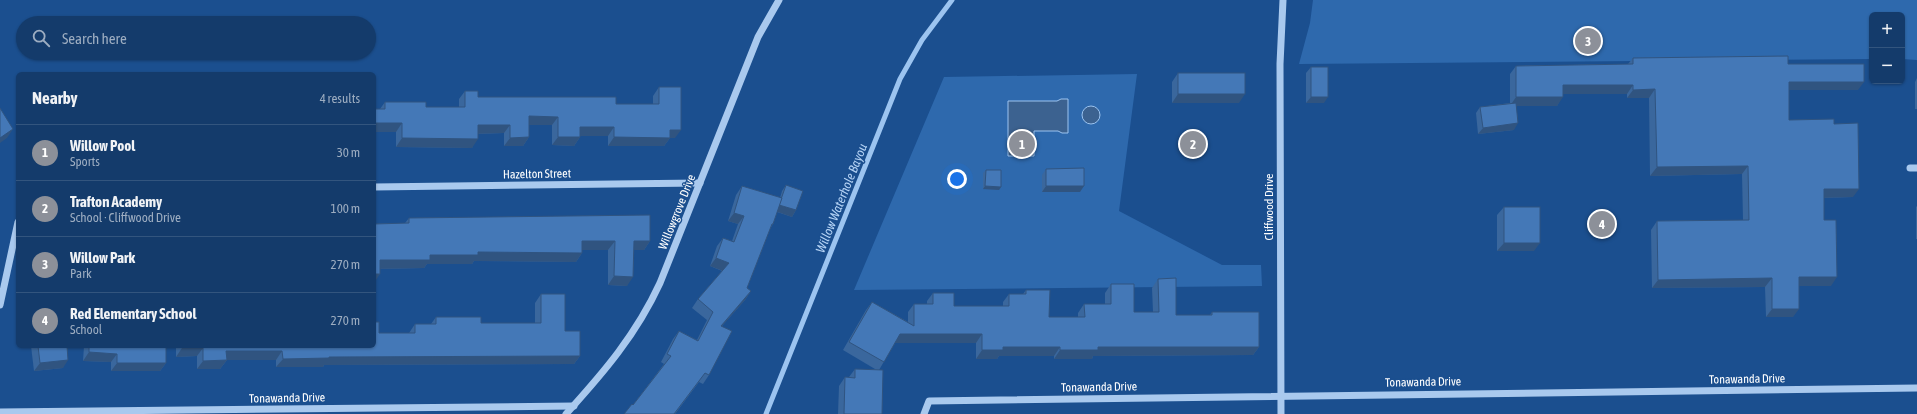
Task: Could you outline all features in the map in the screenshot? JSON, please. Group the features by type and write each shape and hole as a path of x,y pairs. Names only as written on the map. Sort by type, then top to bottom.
{"street":[{"name":"Willowgrove Drive","path":"566,414 618,355 648,309 660,283 758,38 779,0"},
{"name":"Cliffwood Drive","path":"1281,414 1280,64 1283,0"},
{"name":"Hazelton Street","path":"376,187 700,183"},
{"path":"0,304 16,231"},
{"name":"Tonawanda Drive","path":"924,414 929,401 1281,395 1917,388"},
{"name":"Tonawanda Drive","path":"0,412 574,406"}],"shaded area":[{"path":"1313,0 1917,0 1917,60 1905,59 1905,12 1869,12 1869,59 1299,64 1310,23"},
{"path":"1137,74 1119,211 1222,265 1261,265 1262,286 854,290 944,77"},
{"path":"1061,99 1068,99 1068,133 1058,131 1034,131 1034,156 1008,156 1008,101 1057,101"},
{"path":"1091,106 1097,109 1100,115 1097,121 1091,124 1085,121 1082,115 1085,109"}],"building":[{"path":"1788,56 1788,64 1864,64 1864,82 1789,82 1789,120 1834,119 1834,124 1858,123 1859,189 1824,189 1824,220 1836,220 1837,277 1799,277 1799,309 1772,309 1772,278 1658,280 1657,221 1749,220 1748,166 1657,167 1655,89 1633,90 1633,85 1563,85 1563,97 1516,97 1516,66 1633,64 1633,58"},
{"path":"1311,67 1328,67 1328,97 1311,97"},
{"path":"1178,73 1245,73 1245,94 1178,94"},
{"path":"659,87 681,87 681,130 670,130 670,138 614,137 614,127 580,127 580,137 558,137 558,117 529,116 529,137 510,138 510,125 478,125 478,139 402,138 402,123 376,123 376,109 385,109 385,102 426,102 426,107 465,107 465,91 478,91 478,97 616,97 616,104 659,104"},
{"path":"1516,103 1518,123 1483,128 1480,107"},
{"path":"0,108 13,129 0,138"},
{"path":"1084,168 1084,186 1046,186 1046,169"},
{"path":"986,170 1001,170 1001,187 985,186"},
{"path":"786,185 803,191 796,210 779,205"},
{"path":"742,186 782,198 747,288 751,291 721,326 732,331 709,375 705,373 674,414 624,414 632,404 633,405 671,356 667,354 679,331 698,341 713,312 698,299 729,263 716,258 723,238 734,242 744,216 734,213"},
{"path":"1504,207 1540,207 1540,243 1504,243"},
{"path":"650,215 650,241 634,241 633,277 614,276 615,241 582,241 582,253 478,252 478,255 430,255 430,260 380,260 380,274 376,274 376,224 409,223 409,218"},
{"path":"1176,278 1176,315 1212,315 1212,312 1259,312 1259,347 1098,347 1098,350 1060,350 1060,347 1003,347 1003,350 982,350 982,334 900,334 884,362 849,342 872,302 914,326 914,304 933,304 933,293 954,293 954,306 1009,306 1009,294 1026,294 1026,290 1050,290 1049,317 1085,317 1084,304 1111,304 1111,284 1134,284 1134,312 1159,312 1158,279"},
{"path":"541,294 565,294 565,331 580,331 580,356 329,357 283,359 282,351 226,351 227,360 203,361 203,348 376,348 376,322 379,322 379,333 415,333 415,324 436,324 436,317 481,317 481,323 541,323"},
{"path":"38,348 67,348 68,360 40,363"},
{"path":"89,348 166,348 166,363 117,363 117,354 89,352"},
{"path":"855,369 883,370 882,414 844,414 845,377 855,378"}],"waterway":[{"name":"Willow Waterhole Bayou","path":"766,414 900,79 922,40 952,0"}],"place":[{"name":"Willow Park","path":"1588,41"},
{"name":"Willow Pool","path":"1022,144"},
{"name":"Trafton Academy","path":"1193,144"},
{"name":"Red Elementary School","path":"1602,224"}]}
